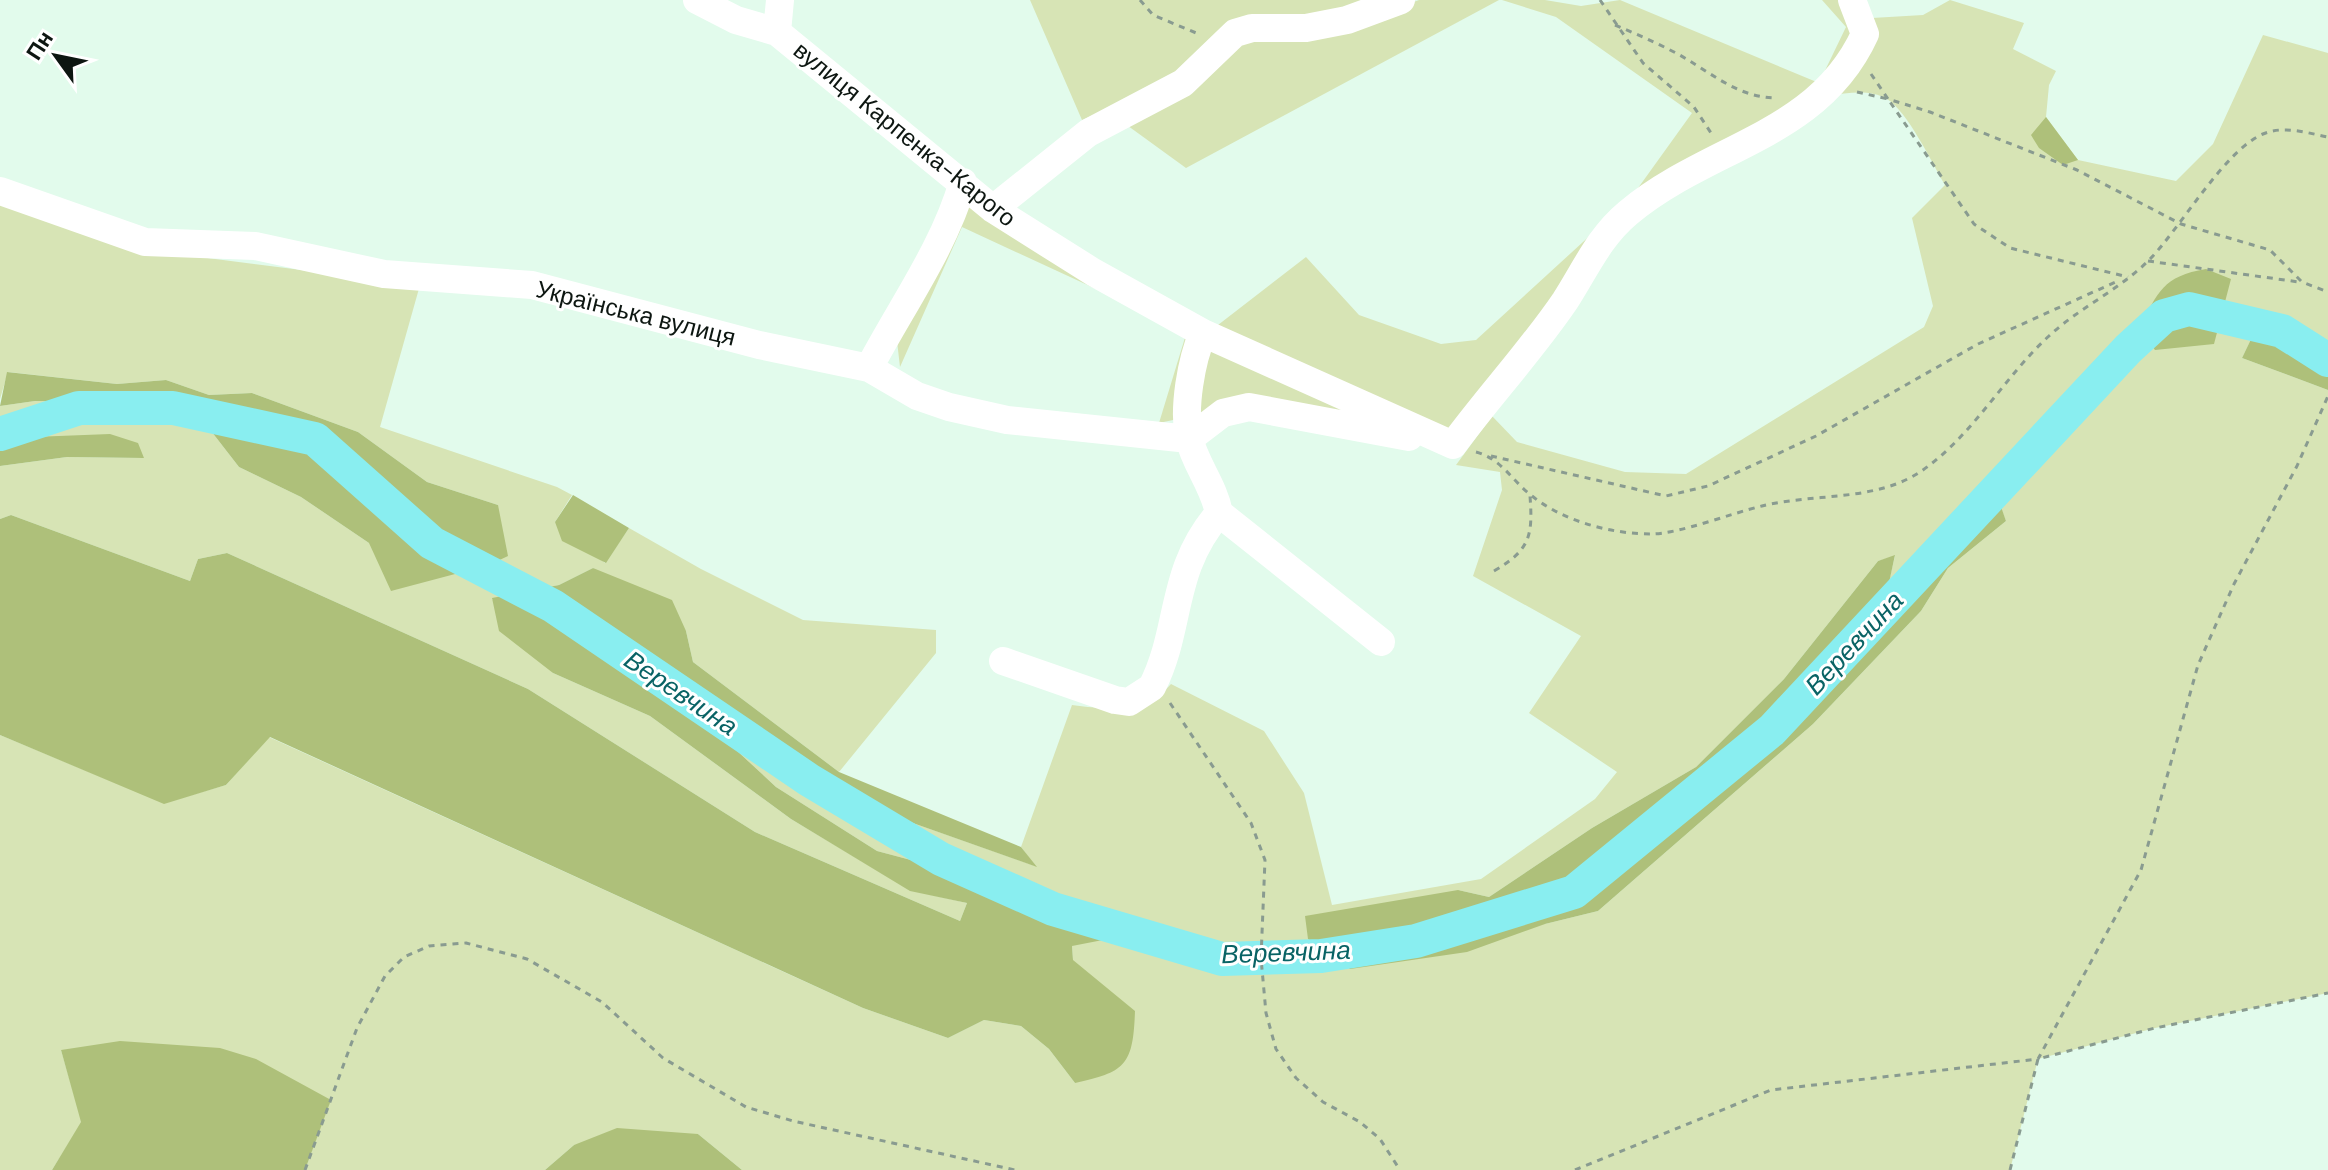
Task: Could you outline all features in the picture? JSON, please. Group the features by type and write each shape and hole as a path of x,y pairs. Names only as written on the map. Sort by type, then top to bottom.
{"street":[{"name":"вулиця Карпенка-Карого","path":"697,0 736,20 777,32 993,209 1093,272 1203,333 1453,445"},
{"path":"777,32 780,0"},
{"path":"993,209 1088,133 1183,83 1235,33 1252,28 1306,28 1347,20 1401,0"},
{"path":"1189,439 1223,413 1249,407 1453,445 1564,302 1599,243 1627,213 1677,178 1799,116 1823,95 1853,60 1860,13"},
{"path":"869,368 905,299 951,222 963,182"},
{"name":"Українська вулиця","path":"0,191 145,242 255,246 384,274 532,285 759,345 869,368 917,396 949,407 1007,420 1189,439"},
{"path":"1203,333 1187,412 1189,439 1215,493 1219,513 1381,642"},
{"path":"1003,661 1129,702 1146,692 1157,678 1184,570 1206,528 1219,513"}],"path":[{"path":"1140,0 1153,15 1223,44"},
{"path":"1600,0 1643,63 1694,107 1724,153"},
{"path":"1615,25 1674,51 1735,89 1760,98 1859,92 1930,112 2077,170 2181,224 2270,250 2302,282"},
{"path":"1888,99 1974,224 2010,248 2128,277"},
{"path":"1488,455 1515,476 1529,495 1557,513 1608,529 1653,535 1766,505 1871,492 1919,473 1949,447 2049,336 2148,261 2181,224 2229,160 2262,134 2287,129 2328,137"},
{"path":"2148,261 2302,282 2328,292"},
{"path":"1453,445 1666,496 1708,486 1816,436 1978,344 2128,277"},
{"path":"2010,1170 2038,1059 2141,870 2198,665 2235,582 2297,466 2328,396"},
{"path":"1494,571 1512,561 1525,546 1533,528 1529,495"},
{"path":"1157,678 1180,720 1251,823 1265,860 1261,958 1266,1013 1276,1049 1296,1078 1323,1102 1360,1122 1380,1139 1400,1170"},
{"path":"305,1170 357,1028 385,976 404,957 429,946 466,943 527,959 602,1002 663,1058 746,1107 793,1121 1015,1170"},
{"path":"1575,1170 1771,1090 2038,1059 2155,1028 2328,993"}],"green space":[{"path":"1030,0 1380,0 1335,17 1241,24 1169,83 1082,120"},
{"path":"1419,0 1499,0 1186,168 1124,123 1237,41 1372,18"},
{"path":"1502,0 1545,0 1581,6 1620,0 1819,83 1846,27 1822,0 1843,0 1856,28 1823,86 1628,202 1692,113 1556,17"},
{"path":"1950,0 2024,23 2013,49 2056,71 2049,85 2046,117 2078,160 2176,181 2213,144 2263,35 2328,53 2328,375 2255,332 2242,358 2328,390 2328,993 2155,1028 2038,1059 2010,1170 742,1170 698,1134 574,1145 545,1170 305,1170 330,1100 61,1050 82,1122 52,1170 0,1170 0,735 164,803 226,785 269,737 863,1008 948,1038 984,1020 1021,1026 1049,1049 1075,1083 1135,1012 1073,961 1072,946 1092,908 877,851 776,787 705,721 733,719 862,805 1035,866 1021,847 1072,705 1111,708 1138,704 1161,693 1171,684 1264,731 1304,793 1332,905 1481,879 1595,799 1617,772 1529,713 1581,636 1473,576 1502,490 1500,472 1456,465 1492,416 1517,442 1625,472 1686,474 1924,327 1933,306 1912,218 1945,185 1911,126 1887,99 1867,93 1830,95 1872,18 1923,15","holes":["1998,501 2006,521 1948,568 1921,611 1813,724 1598,911 1545,924 1458,890 1489,897 1592,828 1696,767 1784,679 1878,561 1895,556 1886,593"]},
{"path":"2046,117 2078,160 2063,165 2039,148 2031,135"},
{"path":"965,193 1187,331 962,227 900,367 897,341"},
{"path":"0,198 137,249 420,285 380,427 557,487 572,495 555,522 605,563 629,528 701,569 803,620 936,630 936,653 839,772 693,662 686,631 593,568 559,585 492,599 553,673 650,716 791,819 910,890 967,903 960,921 755,832 528,689 227,553 198,559 190,581 11,515 0,519 0,466 67,457 144,458 33,437 0,442 0,406 35,401 130,402 201,418 239,467 301,497 369,543 498,505 427,482 358,432 252,393 209,395 166,380 117,384 8,372 0,399"},
{"path":"1595,231 1554,304 1454,437 1218,325 1306,257 1359,315 1441,344 1476,340"},
{"path":"2206,269 2231,279 2214,344 2155,350 2139,329 2157,296 2180,276"},
{"path":"1187,331 1181,413 1173,420 1159,423"},
{"path":"2255,331 2328,375 2328,390 2242,358"},
{"path":"1204,338 1425,436 1254,402 1193,431"},
{"path":"7,372 117,384 166,380 209,395 252,393 358,432 427,482 498,505 508,556 489,565 391,591 369,543 301,497 239,467 201,418 130,402 35,401 0,406"},
{"path":"110,434 138,443 144,458 67,457 0,466 0,442 33,437"},
{"path":"573,495 629,528 606,563 562,541 555,522"},
{"path":"1999,501 2006,521 1948,568 1921,611 1813,724 1598,911 1545,924 1467,952 1350,969 1308,939 1305,916 1458,890 1489,897 1592,828 1696,767 1784,679 1878,561 1895,555 1887,592"},
{"path":"11,515 190,581 198,559 227,553 528,689 755,832 960,921 967,903 910,891 791,819 650,716 553,673 499,631 492,598 559,585 593,568 672,600 686,631 693,662 839,772 1021,847 1037,867 862,805 733,719 706,722 776,787 877,851 1092,908 1113,938 1072,946 1073,960 1135,1011 1129,1055 1116,1070 1075,1083 1049,1049 1021,1026 984,1020 948,1038 863,1008 270,737 226,785 164,804 0,735 0,519"},
{"path":"120,1041 220,1048 256,1059 331,1100 305,1170 52,1170 81,1122 61,1050"},
{"path":"617,1128 698,1134 742,1170 545,1170 574,1145"}],"waterway":[{"name":"Веревчина","path":"0,434 79,408 173,408 315,439 432,543 553,606 809,780 941,859 1053,909 1222,959 1321,956 1416,941 1574,892 1772,730 2128,349 2164,316 2189,309 2282,331 2328,360"}]}
